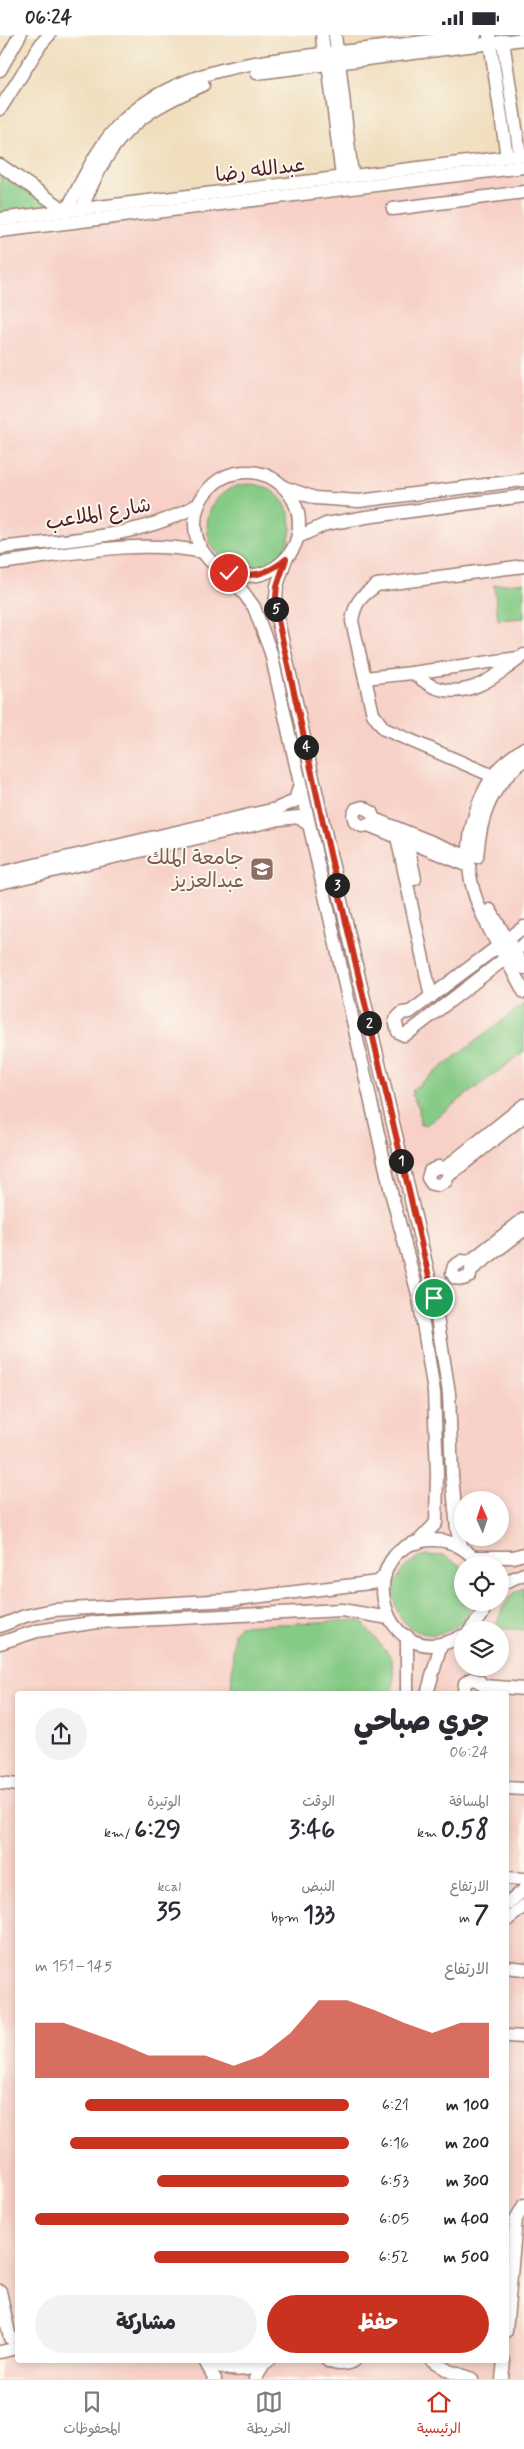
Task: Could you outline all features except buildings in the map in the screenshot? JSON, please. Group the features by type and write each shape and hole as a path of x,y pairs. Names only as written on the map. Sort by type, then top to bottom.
{"street":[{"path":"0,70 20,35"},
{"path":"0,109 41,44 49,35"},
{"path":"322,35 332,58"},
{"path":"335,35 332,58 347,176"},
{"path":"81,210 100,167 112,149 131,125 167,100 217,79 332,58 426,38 475,35"},
{"path":"0,165 66,211 105,142 125,119 163,91 217,71 494,40 524,39"},
{"path":"494,40 519,158"},
{"name":"عبدالله رضا","path":"0,219 347,176 519,158"},
{"name":"عبدالله رضا","path":"0,231 519,158"},
{"path":"393,209 524,192"},
{"path":"286,559 274,569 260,575 244,576 229,573 214,565 203,553 196,537 195,529 198,504 208,489 222,478 238,472 256,472 272,478 286,488 315,498 359,501 524,480"},
{"path":"286,488 295,503 300,520 298,537 286,559 277,586 275,607 330,854 434,1298 449,1393 452,1476 457,1530 462,1548"},
{"path":"298,537 326,524 524,496"},
{"name":"شارع الملاعب","path":"0,548 140,529 176,517 198,504"},
{"name":"شارع الملاعب","path":"0,563 139,546 177,547 203,553"},
{"path":"493,776 384,729 373,714 352,621 354,606 366,593 377,585 524,566"},
{"path":"0,1626 25,1616 53,1610 229,1599 378,1582 385,1575 397,1555 417,1543 436,1523 437,1474 434,1391 419,1298 391,1192 271,653 254,607 229,573"},
{"path":"365,679 522,657"},
{"path":"412,673 430,685 444,690 466,690 480,687 522,657"},
{"path":"524,748 502,765 482,792 472,824 469,861 473,889 482,914 503,943 515,951 524,968"},
{"path":"503,943 480,887 477,856 482,824 491,796 509,772 524,760"},
{"path":"0,873 276,809 295,801 300,785"},
{"path":"363,807 371,812 374,819 469,861 402,839 368,825 362,826 355,822 353,815 356,809 363,807"},
{"path":"0,883 280,819 298,817 308,823"},
{"path":"402,839 435,994"},
{"path":"515,951 411,1031 404,1035 398,1032 395,1020 402,1013 410,1012 524,927"},
{"path":"515,951 524,992"},
{"path":"524,1105 445,1168 438,1167 430,1171 428,1178 432,1184 439,1185 446,1181 448,1176 524,1115"},
{"path":"524,1219 469,1262 462,1261 454,1265 452,1273 455,1279 463,1279 470,1276 471,1270 524,1230"},
{"path":"417,1543 440,1540 462,1548 471,1556"},
{"path":"509,1557 524,1554"},
{"path":"509,1580 524,1574"},
{"path":"385,1575 382,1590 383,1605 389,1618 407,1636 418,1641 441,1644 454,1639"},
{"path":"0,1643 38,1631 98,1622 342,1611 389,1618"},
{"path":"407,1636 407,1691"},
{"path":"428,1691 441,1644"},
{"path":"465,1691 465,1683 471,1679 479,1681 484,1686 524,1689"},
{"path":"509,1696 524,1698"},
{"path":"509,1779 524,1780"},
{"path":"0,1783 15,1785"},
{"path":"509,1788 524,1789"},
{"path":"509,1870 524,1871"},
{"path":"509,1878 524,1879"},
{"path":"509,1902 524,1890"},
{"path":"509,1918 524,1905"},
{"path":"509,1959 524,1961"},
{"path":"509,1967 524,1969"},
{"path":"509,2036 524,2037"},
{"path":"509,2297 516,2219 524,2205"},
{"path":"0,2291 11,2340 0,2352"},
{"path":"206,2363 215,2379"},
{"path":"216,2363 231,2369 248,2369 265,2363"},
{"path":"255,2379 267,2363"},
{"path":"436,2363 449,2371 472,2379"},
{"path":"502,2379 504,2363"}],"shaded area":[{"name":"جامعة الملك عبدالعزيز","path":"524,171 524,2379 0,2379 0,237"}],"green space":[{"path":"0,175 45,201 47,205 45,208 0,213"},
{"path":"249,484 265,487 279,496 288,510 291,526 288,542 279,556 265,565 249,568 233,565 219,556 210,542 207,526 210,510 219,496 233,487"},
{"path":"524,582 524,618 498,620 494,585"},
{"path":"524,1004 524,1052 426,1125 420,1125 419,1108 412,1096 413,1089"},
{"path":"426,1555 445,1556 454,1562 454,1611 469,1611 463,1621 454,1621 454,1628 448,1631 430,1634 415,1630 403,1621 396,1608 394,1593 398,1578 408,1565"},
{"path":"524,1588 524,1630 509,1629 509,1621 498,1621 502,1611 509,1611 509,1598"},
{"path":"360,1620 392,1658 394,1684 391,1691 231,1691 234,1632 239,1626"}],"place":[{"name":"جامعة الملك عبدالعزيز","path":"262,869"}],"route":[{"path":"229,573 244,576 260,575 274,569 286,559 277,586 275,607 330,854 434,1298"}]}
